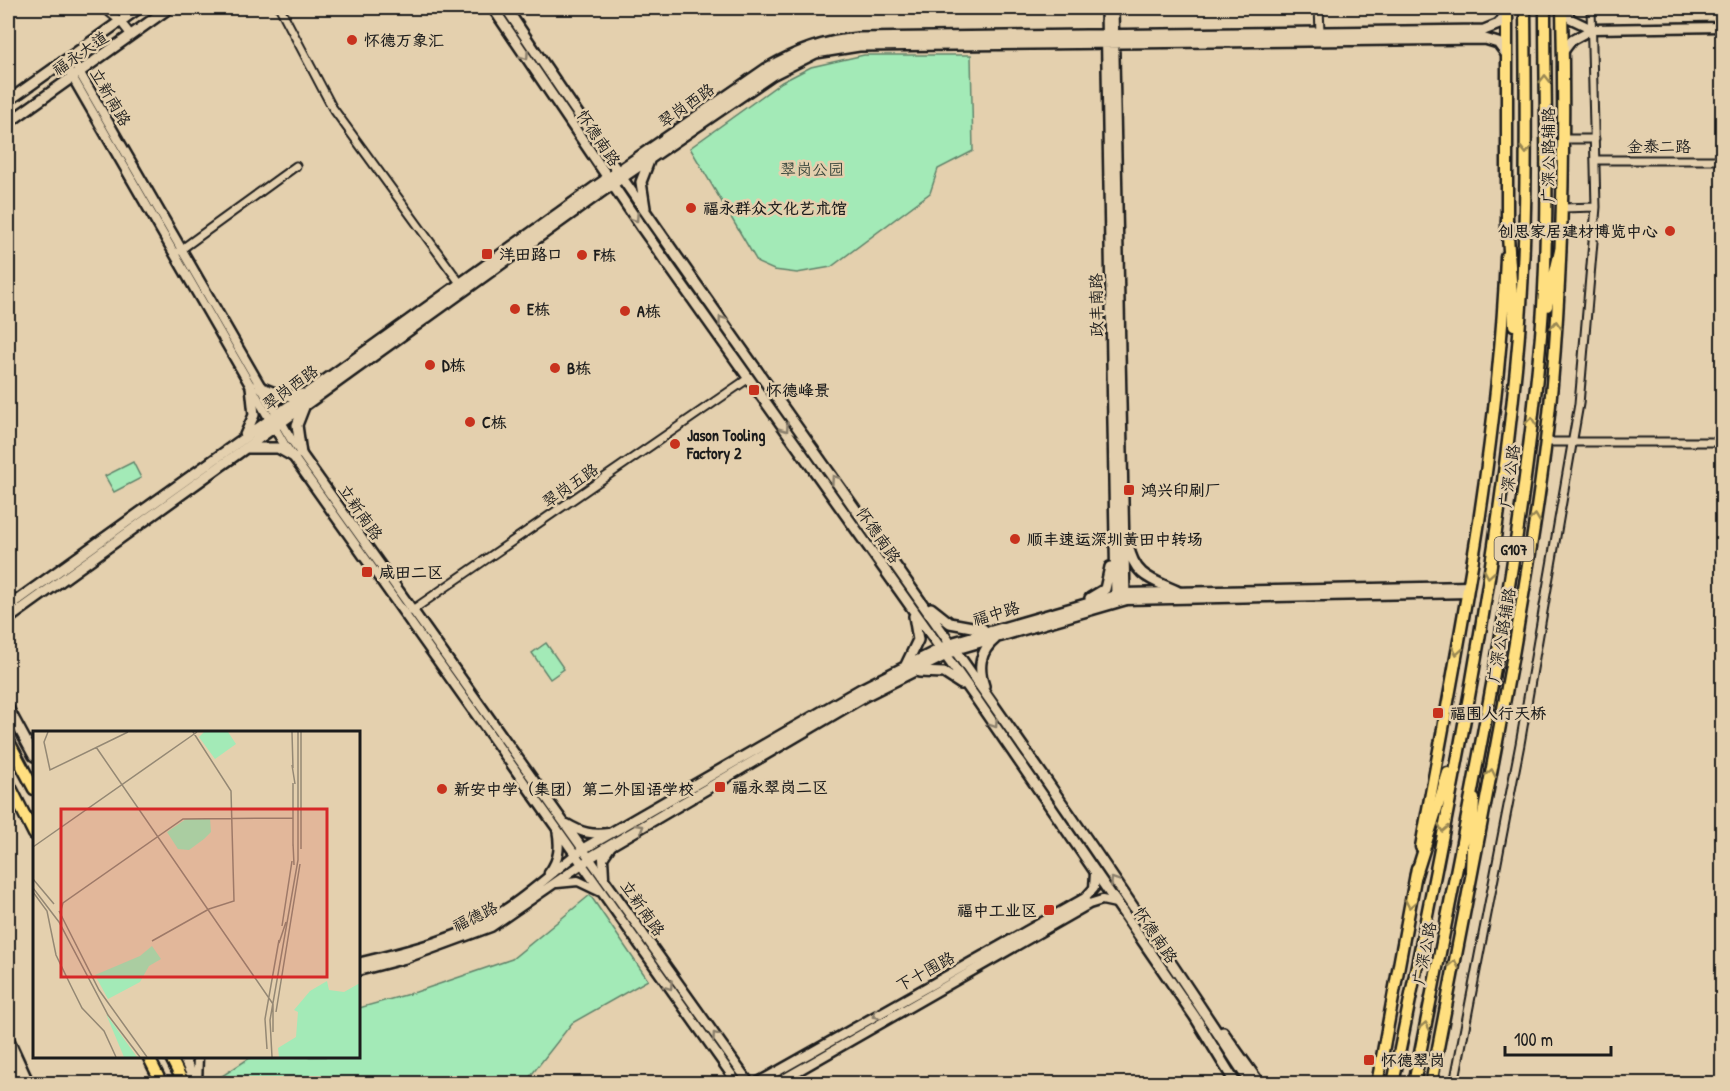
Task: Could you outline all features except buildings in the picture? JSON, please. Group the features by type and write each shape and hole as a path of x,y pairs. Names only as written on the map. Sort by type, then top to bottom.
{"main road":[{"name":"福永大道","path":"8,101 139,8"},
{"name":"福永大道","path":"8,123 169,8"},
{"name":"怀德南路","path":"493,8 610,181 975,697 1195,1017 1236,1083"},
{"name":"怀德南路","path":"506,8 649,218 990,699 1251,1083"},
{"name":"政丰南路","path":"1106,8 1110,39 1123,517 1120,598"},
{"name":"政丰南路","path":"1113,8 1110,39 1114,485 1120,598"},
{"name":"广深公路","path":"1393,1083 1462,729 1490,565 1516,366 1526,216 1525,8"},
{"name":"广深公路","path":"1414,1083 1476,762 1516,536 1541,332 1545,230 1545,8"},
{"name":"广深公路辅路","path":"1431,1083 1526,576 1552,386 1563,208 1563,8"},
{"name":"翠岗西路","path":"275,421 308,392 460,283 619,175 767,68 814,46 858,38 1110,39 1465,35 1493,28 1499,24 1507,9"},
{"path":"1377,1083 1469,589 1493,417 1504,298 1507,221 1507,9"},
{"name":"翠岗西路","path":"619,175 650,158 772,75 816,53 859,46 1320,32 1465,35 1492,40 1498,43 1507,55"},
{"path":"649,218 641,182 650,158"},
{"name":"翠岗西路","path":"8,607 275,421 307,403 610,181"},
{"path":"1507,221 1516,366"},
{"path":"1541,332 1560,251"},
{"path":"307,403 297,425 298,456 270,446 242,444 254,415 255,386 282,396 308,392"},
{"name":"翠岗西路","path":"8,619 242,444"},
{"path":"1074,606 1105,589 1108,583 1111,564 1109,500 1114,485"},
{"path":"1123,517 1131,561 1137,570 1177,591"},
{"path":"919,597 950,623 995,633 980,661 980,675 990,699"},
{"name":"福中路","path":"580,852 904,667 953,647 1074,606 1120,598"},
{"name":"福中路","path":"995,633 1120,598"},
{"path":"904,667 916,647 919,635 917,623 907,600"},
{"name":"福中路","path":"586,861 859,700 913,672 943,652"},
{"path":"913,672 937,671 950,675 975,697"},
{"path":"8,708 33,754"},
{"path":"1416,874 1462,729"},
{"path":"8,740 33,787"},
{"path":"1471,871 1476,762"},
{"path":"8,782 33,832"},
{"name":"怀德南路","path":"1195,998 1236,1047 1260,1083"},
{"path":"8,1038 29,1083"},
{"path":"8,1058 19,1083"},
{"path":"149,1058 162,1083"},
{"path":"171,1058 184,1083"},
{"path":"184,1058 197,1083"}],"street":[{"path":"104,8 120,21 130,35"},
{"path":"280,8 332,107 460,283"},
{"path":"1319,8 1320,32"},
{"path":"1563,8 1571,19 1592,29 1722,27"},
{"path":"1454,1083 1520,744 1574,442 1596,207 1591,8"},
{"path":"1563,52 1572,40 1592,29"},
{"name":"立新南路","path":"68,58 66,66 76,74 275,421 580,852 607,897 738,1083"},
{"path":"1563,139 1595,138"},
{"name":"金泰二路","path":"1596,160 1722,159"},
{"path":"178,251 296,166"},
{"path":"1563,208 1596,207"},
{"name":"翠岗五路","path":"409,612 749,378"},
{"path":"1545,442 1722,442"},
{"name":"福中路","path":"1120,598 1177,591 1469,589"},
{"name":"福中路","path":"1120,598 1469,589"},
{"path":"553,814 580,831 594,835 609,833 623,826"},
{"path":"553,814 560,843 558,858 546,883 578,881 597,888 607,897"},
{"path":"606,882 602,866 607,851 613,844"},
{"name":"福德路","path":"360,969 466,939 505,920 580,852"},
{"name":"立新南路","path":"586,861 606,882 750,1083"},
{"name":"福德路","path":"360,962 408,950 464,931 501,912 586,861"},
{"name":"下十围路","path":"755,1083 1085,898 1094,888 1095,873"},
{"name":"下十围路","path":"775,1083 1089,904 1102,900 1116,903"},
{"path":"197,1083 198,1058"}],"green space":[{"name":"翠岗公园","path":"864,55 971,55 973,151 938,169 930,193 831,267 797,273 774,270 758,263 690,148 782,82 811,67"},
{"path":"133,462 141,478 114,492 105,476"},
{"path":"546,643 564,669 550,679 532,653"},
{"path":"590,895 648,980 572,1023 525,1083 222,1084 219,1078 249,1058 360,1058 360,1008 416,992 512,959"}],"place":[{"name":"怀德万象汇","path":"352,40"},
{"name":"福永群众文化艺术馆","path":"691,208"},
{"name":"创思家居建材博览中心","path":"1670,231"},
{"name":"洋田路口","path":"487,254"},
{"name":"F栋","path":"582,255"},
{"name":"E栋","path":"515,309"},
{"name":"A栋","path":"625,311"},
{"name":"D栋","path":"430,365"},
{"name":"B栋","path":"555,368"},
{"name":"怀德峰景","path":"754,390"},
{"name":"C栋","path":"470,422"},
{"name":"Jason Tooling Factory 2","path":"675,444"},
{"name":"鸿兴印刷厂","path":"1129,490"},
{"name":"顺丰速运深圳黄田中转场","path":"1015,539"},
{"name":"咸田二区","path":"367,572"},
{"name":"福围人行天桥","path":"1438,713"},
{"name":"福永翠岗二区","path":"720,787"},
{"name":"新安中学（集团）第二外国语学校","path":"442,789"},
{"name":"福中工业区","path":"1049,910"},
{"name":"怀德翠岗","path":"1369,1060"}]}
